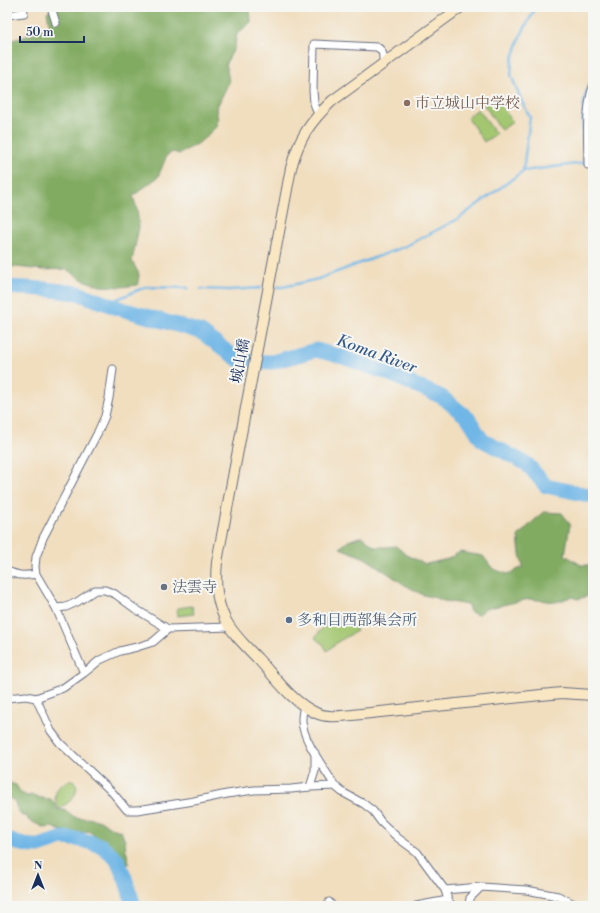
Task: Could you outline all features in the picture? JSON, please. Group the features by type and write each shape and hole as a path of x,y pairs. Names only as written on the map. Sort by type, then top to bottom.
{"street":[{"path":"7,15 24,13 23,7"},
{"path":"51,7 56,23"},
{"name":"城山橋","path":"461,7 332,101 318,114 308,128 295,152 217,562 216,577 218,600 224,617 230,627 292,697 317,714 330,716 352,715 541,695 593,694"},
{"path":"318,114 314,103 313,91 314,44 377,47 383,52 383,64"},
{"path":"588,164 589,101 593,87"},
{"path":"84,673 56,608 36,574 35,567 36,557 43,538 98,434 110,398 113,369"},
{"path":"7,571 25,576 36,574"},
{"path":"56,608 66,607 96,590 105,590 115,594 134,608 168,629 230,627"},
{"path":"7,698 26,696 36,698 62,688 100,660 120,651 153,642 168,629"},
{"path":"36,698 51,731 60,743 112,792 127,810 137,810 254,790 335,786"},
{"path":"304,706 302,719 303,730 335,786 373,811 381,822 398,838 417,852 445,890 450,903 416,906"},
{"path":"310,787 315,771 315,753"},
{"path":"445,890 481,887 543,892 558,896 578,906"},
{"path":"469,906 470,898 481,887"}],"green space":[{"path":"56,7 250,7 251,22 237,34 234,49 226,63 229,82 216,109 218,120 216,127 199,143 179,154 173,152 167,155 158,177 133,196 137,209 139,227 132,261 139,274 138,285 122,287 100,286 83,280 66,269 43,270 7,266 7,41 21,38 50,27 47,12"},
{"path":"495,97 513,122 501,130 484,105"},
{"path":"478,109 496,134 484,142 467,117"},
{"path":"543,512 562,513 570,524 565,555 581,565 593,565 593,587 591,587 588,596 578,599 571,597 557,602 529,599 485,609 478,615 470,612 468,605 444,601 423,595 405,585 365,558 340,548 348,541 362,536 375,547 396,546 406,555 426,564 448,559 460,552 483,556 493,569 508,574 523,567 518,536"},
{"path":"192,606 194,614 178,616 177,608"},
{"path":"328,613 339,614 349,618 357,631 339,641 327,651 323,644 315,638 322,628"},
{"path":"73,780 77,786 74,797 59,809 56,804 55,794 59,787"},
{"path":"7,782 16,785 21,793 27,796 33,795 51,799 58,810 65,810 75,817 103,822 112,828 121,831 125,841 129,864 125,865 118,853 89,831 72,836 65,831 52,827 45,828 28,820 27,816 22,816 13,800 7,798"}],"waterway":[{"path":"523,171 530,117 511,75 512,61 520,37 536,7"},
{"path":"277,287 318,279 406,246 458,219 523,171 584,163 584,104 585,95 593,78"},
{"name":"Koma River","path":"7,287 78,293 115,307 201,332 240,361 272,362 316,350 343,357 390,374 442,397 468,418 482,440 527,464 546,486 593,496"},
{"path":"106,304 145,287 188,288"},
{"path":"201,289 229,290 261,288"},
{"name":"Koma River","path":"7,839 16,843 32,846 39,846 63,838 83,840 102,846 117,859 134,906"}],"place":[{"name":"市立城山中学校","path":"407,103"},
{"name":"法雲寺","path":"164,587"},
{"name":"多和目西部集会所","path":"289,620"}]}
